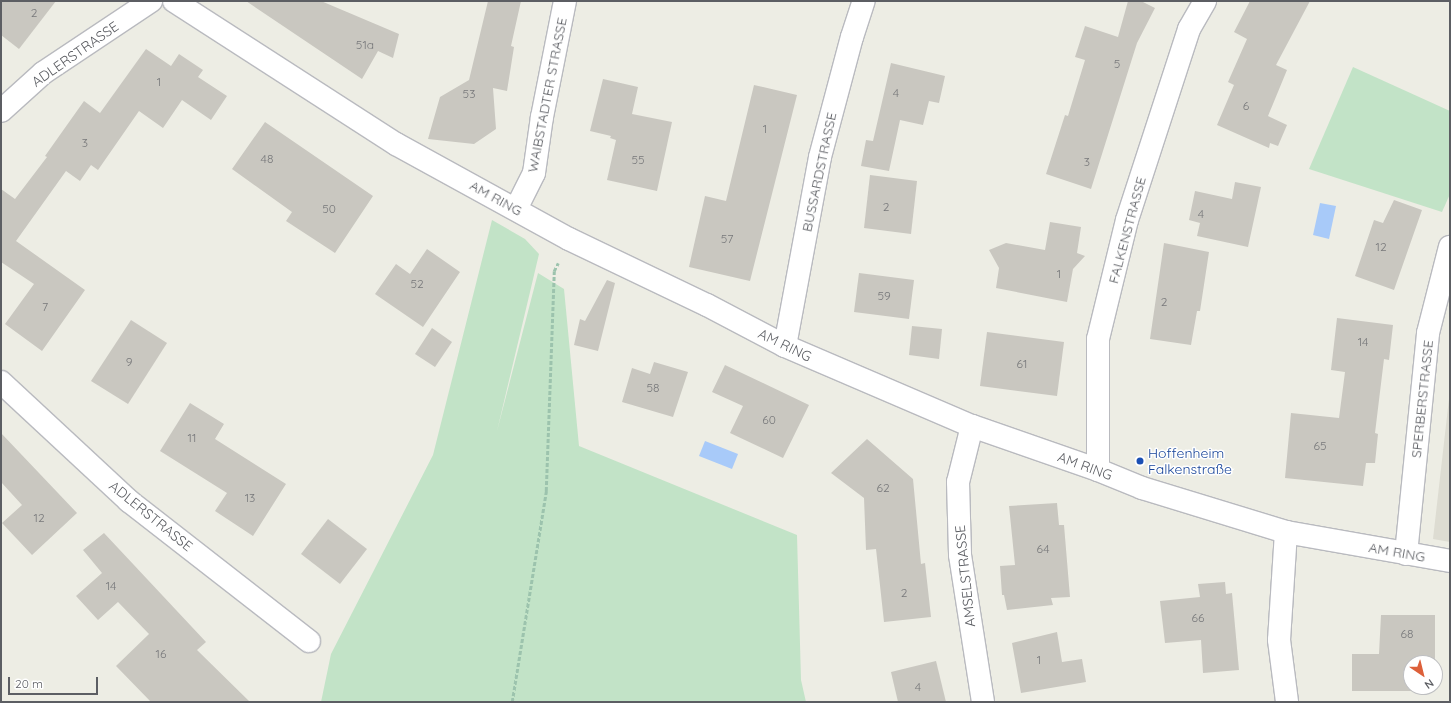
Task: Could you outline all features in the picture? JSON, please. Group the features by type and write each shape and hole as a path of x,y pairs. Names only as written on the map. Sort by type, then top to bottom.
{"street":[{"name":"ADLERSTRASSE","path":"1,111 43,73 151,1"},
{"name":"AM RING","path":"174,1 396,144 569,239 708,305 785,346 972,426 1098,470 1142,488 1286,532 1450,561"},
{"name":"WAIBSTADTER STRASSE","path":"516,209 534,173 542,117 565,1"},
{"name":"BUSSARDSTRASSE","path":"785,346 820,157 852,37 864,1"},
{"name":"FALKENSTRASSE","path":"1098,470 1098,339 1127,220 1189,28 1205,1"},
{"name":"SPERBERSTRASSE","path":"1406,554 1428,333 1450,247"},
{"name":"ADLERSTRASSE","path":"1,382 129,501 309,641"},
{"name":"AMSELSTRASSE","path":"972,426 958,482 960,555 983,702"},
{"path":"1286,532 1278,640 1287,702"}],"path":[{"path":"512,702 546,490 554,271 569,239"}],"shaded area":[{"path":"1450,390 1450,542 1433,539"}],"green space":[{"path":"1353,67 1450,111 1450,194 1442,212 1309,169"},
{"path":"492,220 525,239 539,254 497,431 538,273 564,289 579,446 797,535 801,680 806,702 321,702 331,654 433,455"}],"water":[{"path":"1320,203 1336,206 1329,239 1313,235"},
{"path":"705,441 738,454 732,469 699,456"}],"building":[{"path":"1,1 56,1 19,49 1,35"},
{"path":"246,1 321,1 399,34 393,58 378,51 362,79"},
{"path":"488,1 521,1 511,46 514,47 507,91 493,88 496,129 474,144 428,139 440,97 469,80"},
{"path":"1128,1 1141,1 1155,8 1137,43 1091,189 1046,174 1065,115 1068,116 1085,60 1075,57 1085,26 1118,37"},
{"path":"1250,1 1310,1 1276,65 1287,70 1268,116 1287,125 1278,146 1270,143 1269,148 1217,125 1234,85 1228,82 1247,39 1234,32"},
{"path":"146,49 171,66 179,54 203,70 198,77 227,96 211,120 182,100 163,128 139,111 98,170 91,165 80,181 66,171 16,241 85,290 42,351 5,324 34,284 1,262 1,189 15,199 47,157 45,156 84,101 100,113"},
{"path":"891,63 945,76 939,103 929,101 923,125 900,120 889,171 861,166 866,140 873,141"},
{"path":"603,79 638,87 632,114 672,122 657,191 607,180 616,140 610,138 611,136 590,131"},
{"path":"754,85 797,95 750,281 689,267 705,196 726,201"},
{"path":"265,122 373,196 335,253 286,221 292,212 232,169"},
{"path":"870,175 917,181 911,234 864,228"},
{"path":"1235,182 1261,187 1248,247 1197,236 1200,223 1189,220 1195,191 1232,199"},
{"path":"1394,200 1422,210 1394,290 1355,276 1374,220 1383,223"},
{"path":"1050,222 1081,227 1077,253 1085,256 1073,269 1067,302 996,288 999,268 989,250 1006,243 1045,250"},
{"path":"1164,243 1209,252 1200,311 1197,311 1191,345 1150,339"},
{"path":"427,249 460,272 423,327 375,294 396,264 410,274"},
{"path":"859,273 914,280 909,319 854,312"},
{"path":"607,280 615,283 598,351 574,345 580,319 585,321"},
{"path":"1337,318 1393,325 1389,360 1384,359 1375,433 1378,434 1375,463 1366,463 1363,486 1285,478 1291,413 1339,418 1345,372 1331,370"},
{"path":"131,320 167,343 128,404 91,381"},
{"path":"912,326 942,329 939,359 909,355"},
{"path":"432,328 452,342 435,367 415,354"},
{"path":"987,332 1064,342 1057,396 980,386"},
{"path":"654,362 688,372 673,417 622,402 632,368 650,374"},
{"path":"725,365 809,405 783,458 730,433 743,406 712,392"},
{"path":"190,403 224,424 215,439 286,484 253,536 215,511 227,493 160,451"},
{"path":"1,433 77,513 32,555 2,523 22,505 1,482"},
{"path":"867,439 913,479 921,564 925,563 931,617 884,622 876,549 866,550 864,498 831,473"},
{"path":"1057,503 1059,525 1064,525 1070,597 1051,598 1053,605 1007,610 1004,595 1002,595 1000,566 1015,565 1009,506"},
{"path":"328,519 367,549 340,584 301,554"},
{"path":"104,533 206,642 197,650 250,702 151,702 116,666 149,634 118,602 98,620 76,596 102,573 83,550"},
{"path":"1225,582 1226,594 1232,593 1239,670 1203,673 1201,640 1165,643 1160,601 1200,597 1198,584"},
{"path":"1381,615 1435,615 1435,655 1403,655 1403,691 1352,691 1352,654 1379,654"},
{"path":"1057,632 1062,662 1082,659 1086,682 1021,693 1012,643"},
{"path":"936,661 946,702 898,702 891,672"}],"place":[{"name":"Hoffenheim Falkenstraße","path":"1140,461"}]}
